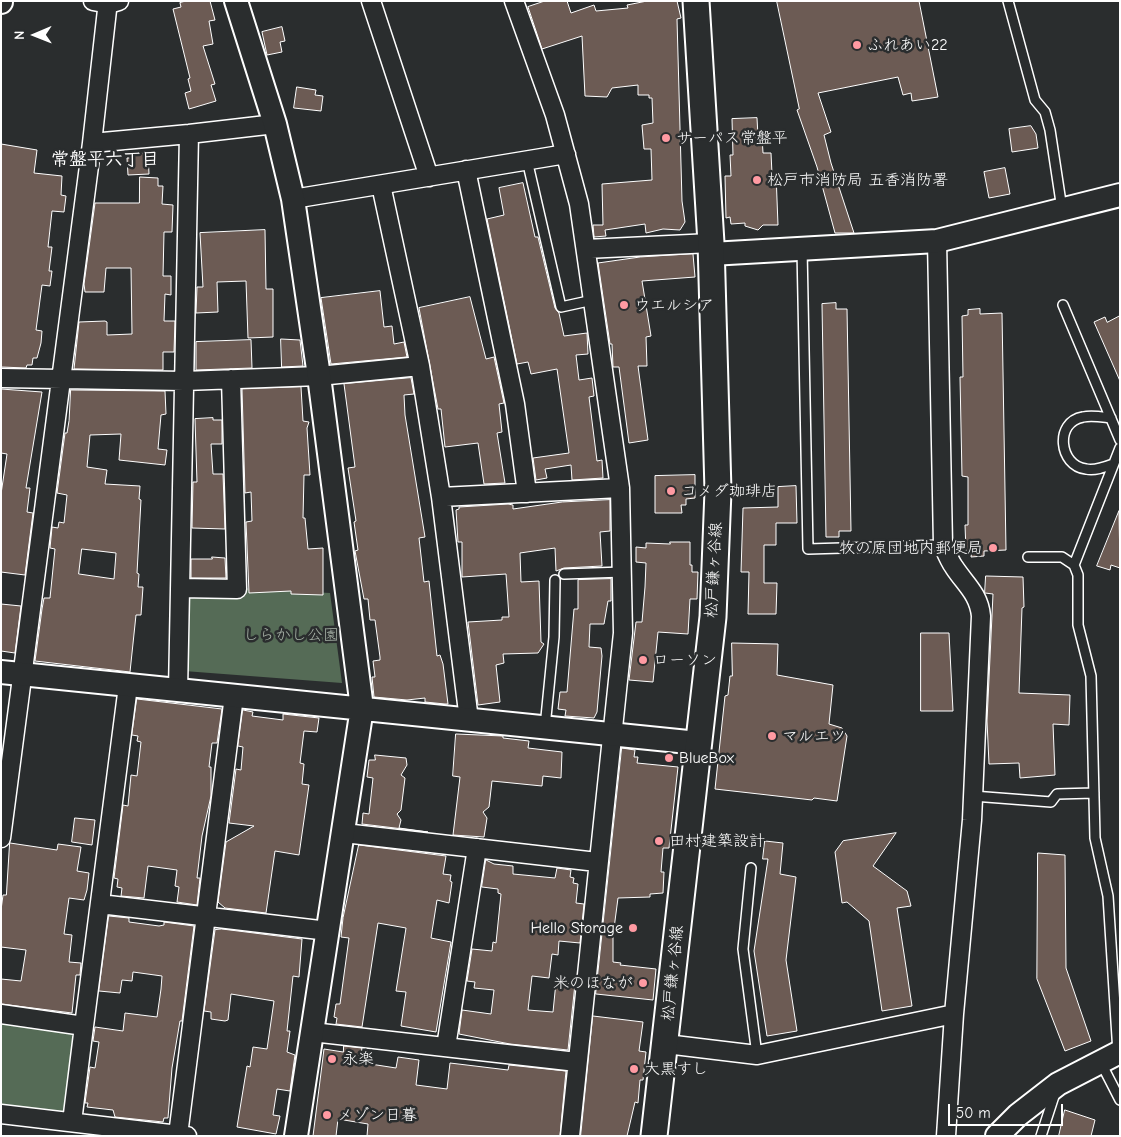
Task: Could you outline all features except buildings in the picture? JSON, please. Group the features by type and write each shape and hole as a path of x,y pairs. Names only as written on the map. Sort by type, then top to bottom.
{"main road":[{"name":"松戸鎌ヶ谷線","path":"654,1136 666,1044 712,616 718,491 711,249 696,1"}],"street":[{"path":"236,1 275,124 293,200 319,376 362,708 296,1136"},
{"path":"371,1 429,177"},
{"path":"514,1 555,115 579,204 620,488 623,633 597,862 570,1136"},
{"path":"1,838 12,673 62,380 92,142 107,2"},
{"path":"92,142 189,134 275,124"},
{"path":"178,691 189,134"},
{"path":"293,200 566,154"},
{"path":"466,170 515,404 527,493"},
{"path":"381,185 420,366 441,498 469,720"},
{"path":"586,249 802,249 937,241 1120,195"},
{"path":"937,241 942,545 954,567 968,582 980,605 973,796 954,1014 946,1136"},
{"path":"1,378 184,381 319,376 420,366"},
{"path":"180,588 237,589 231,379"},
{"path":"441,498 620,488"},
{"path":"12,673 698,744"},
{"path":"72,1122 128,686"},
{"path":"1,1114 183,1135 206,917 234,696"},
{"path":"344,833 597,862"},
{"path":"446,1047 477,848"},
{"path":"100,904 328,931"},
{"path":"1,1014 84,1026"},
{"path":"666,1044 757,1055 954,1014"},
{"path":"312,1032 576,1062"},
{"path":"997,1136 1018,1115 1058,1084 1113,1056"}],"lane":[{"path":"1008,1 1035,100 1045,112 1050,130 1062,210"},
{"path":"528,160 561,307 594,300"},
{"path":"802,249 808,549 942,545"},
{"path":"1063,305 1120,440"},
{"path":"1111,418 1082,417 1070,424 1063,435 1064,450 1071,463 1086,470 1113,464"},
{"path":"1074,565 1120,448"},
{"path":"1028,557 1062,557 1074,565 1078,575 1078,625 1091,676 1095,838 1108,896 1113,1056 1120,1100"},
{"path":"564,574 623,572"},
{"path":"545,728 554,637 555,580"},
{"path":"973,796 1051,802 1057,794 1094,793"},
{"path":"751,868 743,949 757,1055"},
{"path":"1042,1136 1058,1084"}],"green space":[{"name":"しらかし公園","path":"184,585 330,593 342,683 184,671"},
{"path":"1,1019 72,1029 76,1034 67,1108 60,1114 1,1107"}],"place":[{"name":"ふれあい22","path":"857,45"},
{"name":"サーパス常盤平","path":"666,138"},
{"name":"松戸市消防局 五香消防署","path":"757,180"},
{"name":"ウエルシア","path":"624,305"},
{"name":"コメダ珈琲店","path":"671,491"},
{"name":"牧の原団地内郵便局","path":"993,548"},
{"name":"ローソン","path":"643,660"},
{"name":"マルエツ","path":"772,736"},
{"name":"BlueBox","path":"669,758"},
{"name":"田村建築設計","path":"659,841"},
{"name":"Hello Storage","path":"633,928"},
{"name":"米のほなが","path":"643,983"},
{"name":"永楽","path":"332,1059"},
{"name":"大黒すし","path":"634,1069"},
{"name":"メゾン日暮","path":"327,1115"}],"district":[{"name":"常盤平六丁目","path":"105,160"}]}
